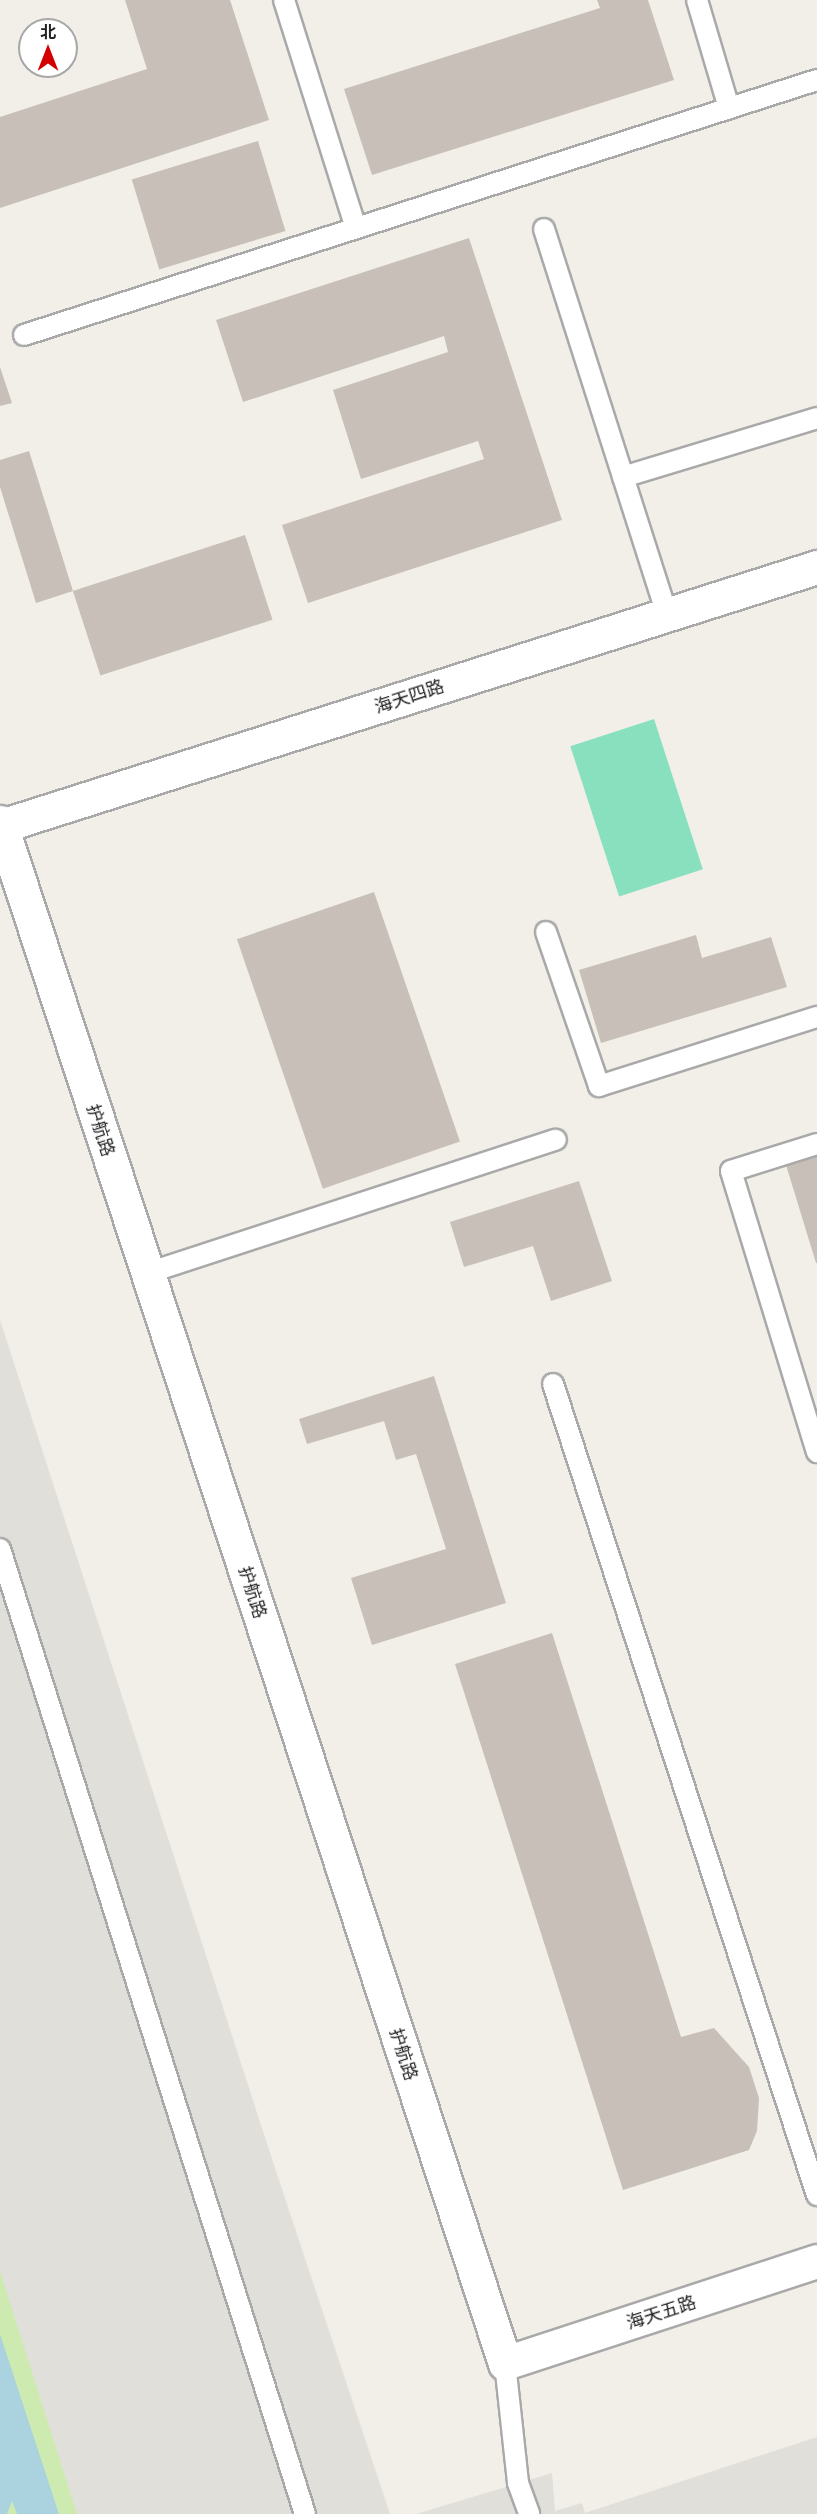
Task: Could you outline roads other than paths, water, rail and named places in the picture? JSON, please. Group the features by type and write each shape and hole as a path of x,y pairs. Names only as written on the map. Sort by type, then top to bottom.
{"street":[{"name":"海天四路","path":"1,824 817,567"},
{"name":"护航路","path":"1,824 506,2363"},
{"name":"海天五路","path":"506,2363 817,2261"}],"lane":[{"path":"284,0 356,228"},
{"path":"697,0 729,108"},
{"path":"24,335 817,80"},
{"path":"543,229 668,614"},
{"path":"623,477 817,418"},
{"path":"546,932 598,1086 817,1017"},
{"path":"148,1273 556,1140"},
{"path":"817,1144 731,1171 817,1452"},
{"path":"553,1384 817,2195"},
{"path":"0,1549 305,2514"},
{"path":"506,2363 518,2483 529,2514"}],"water":[{"path":"0,2334 59,2514 17,2514 12,2501 7,2514 0,2514"}]}
